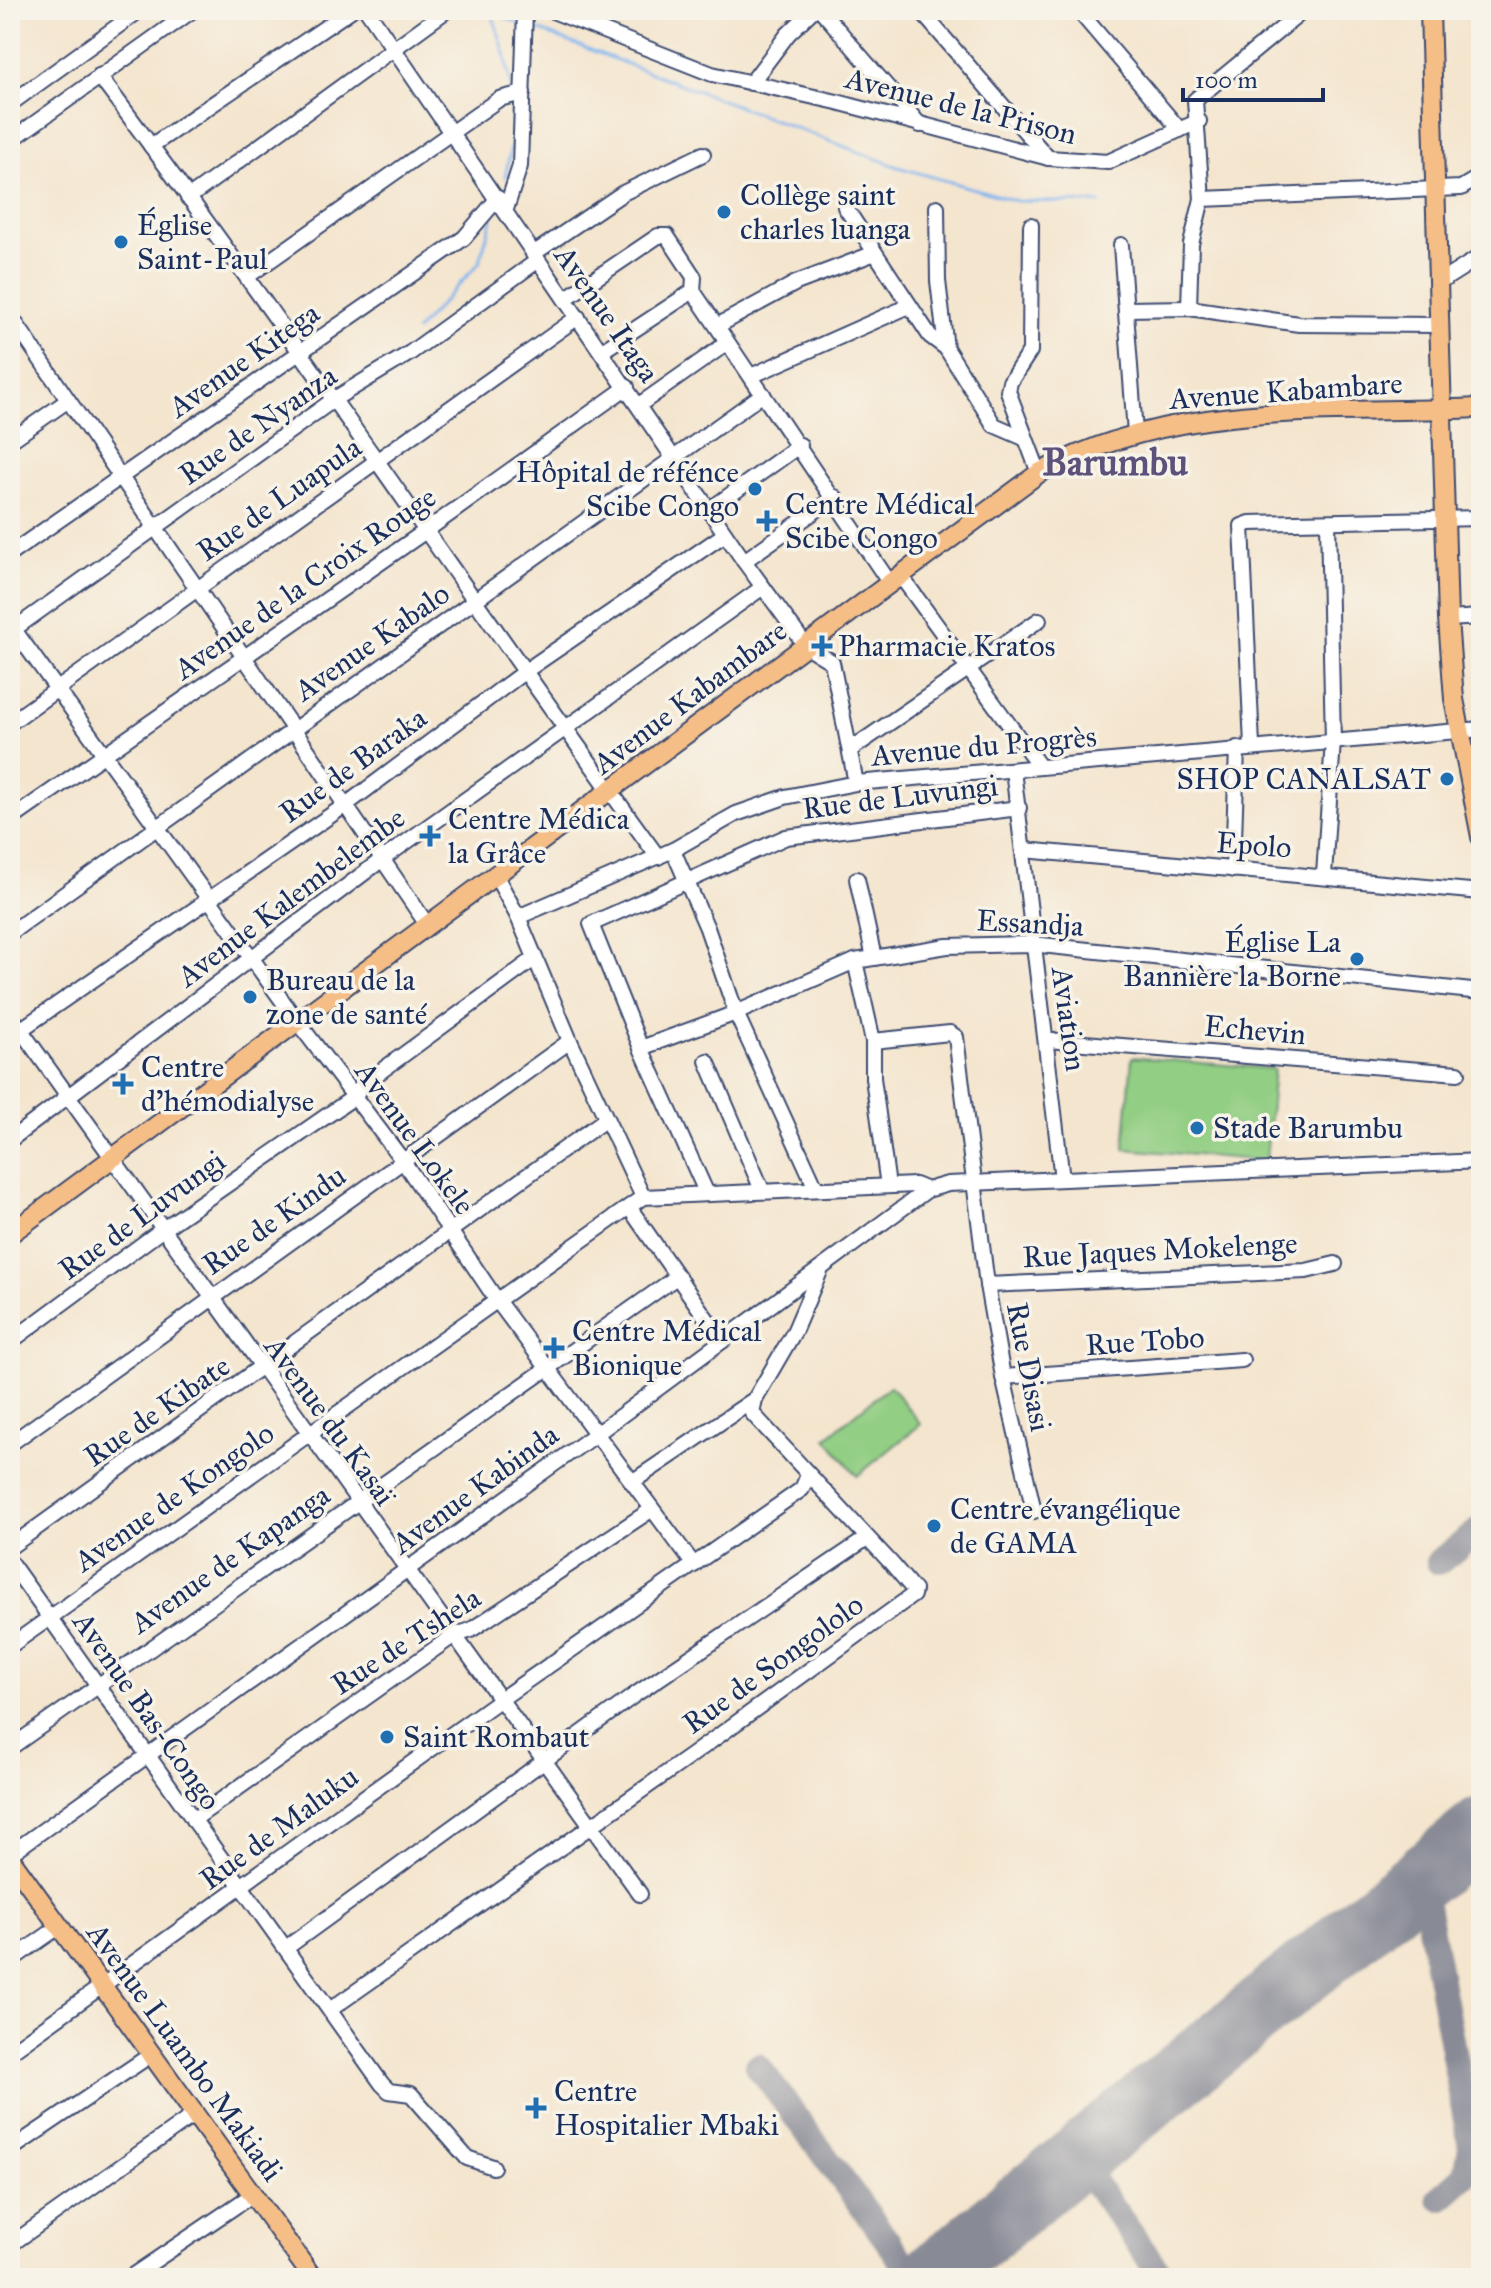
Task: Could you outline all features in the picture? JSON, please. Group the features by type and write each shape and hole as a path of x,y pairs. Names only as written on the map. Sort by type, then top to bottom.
{"main road":[{"path":"1430,10 1448,619 1459,732 1480,827"},
{"name":"Avenue Kabambare","path":"10,1234 1039,473 1090,448 1135,433 1205,418 1481,408"},
{"name":"Avenue Luambo Makiadi","path":"10,1856 313,2278"}],"street":[{"path":"10,104 140,10"},
{"path":"10,141 193,10"},
{"path":"151,146 351,10"},
{"name":"Avenue Itaga","path":"367,10 744,561 806,646 832,662 856,783"},
{"path":"188,198 447,10"},
{"name":"Avenue de la Prison","path":"550,10 712,74 1049,158 1108,162 1199,121"},
{"path":"751,83 788,34 813,10"},
{"path":"821,10 920,125"},
{"path":"920,10 1049,158"},
{"path":"1078,10 1180,130"},
{"path":"1189,308 1191,244 1202,199 1199,121 1195,100 1304,10"},
{"path":"502,204 519,178 515,94 524,20"},
{"path":"99,76 336,398 474,602 658,857"},
{"path":"248,276 515,94"},
{"name":"Rue de Nyanza","path":"11,629 155,530 336,398 410,353 623,193 703,154"},
{"path":"1202,199 1461,188 1481,176"},
{"name":"Avenue Kitega","path":"10,554 464,238 502,204"},
{"path":"845,207 930,336 946,348 994,425 1024,438"},
{"path":"937,207 938,281 946,348"},
{"path":"1031,225 1030,351 1010,382 1008,391 1039,473"},
{"path":"565,299 663,235 667,236 694,277 693,291 835,497 1040,767"},
{"path":"1121,245 1135,433"},
{"path":"717,326 796,283 875,253"},
{"path":"1437,284 1481,256"},
{"path":"602,351 693,291"},
{"path":"751,376 909,306"},
{"path":"1126,309 1189,308 1299,324 1439,325"},
{"name":"Rue de Luapula","path":"10,723 578,317"},
{"path":"12,321 428,926"},
{"path":"639,405 727,343"},
{"name":"Avenue de la Croix Rouge","path":"10,820 627,387"},
{"name":"Avenue Kabalo","path":"10,933 763,394"},
{"path":"10,441 67,401"},
{"path":"709,510 800,445"},
{"path":"744,561 835,497"},
{"path":"1252,746 1240,529 1250,523 1481,518"},
{"path":"1324,875 1333,741 1328,522"},
{"name":"Rue de Baraka","path":"15,1034 347,804 524,672 725,534"},
{"name":"Avenue Kalembelembe","path":"10,1140 384,858 763,587"},
{"path":"1448,619 1481,617"},
{"path":"850,750 1039,620"},
{"name":"Avenue Lokele","path":"11,629 106,753 297,1021 403,1161 496,1299 694,1565"},
{"name":"Avenue du Progrès","path":"518,917 673,850 736,814 785,797 856,783 1252,746 1481,729"},
{"path":"1233,870 1237,748"},
{"name":"Aviation","path":"1013,770 1062,1179"},
{"name":"Rue de Luvungi","path":"641,1048 591,927 594,921 802,833 1019,808"},
{"path":"673,850 736,1013 816,1188"},
{"name":"Epolo","path":"1024,850 1233,870 1324,875 1481,892"},
{"path":"496,876 518,917 570,1041 643,1197 915,1185 927,1190"},
{"path":"857,879 874,958"},
{"name":"Essandja","path":"641,1048 736,1013 855,961 947,946 1032,944 1481,992"},
{"name":"Rue de Luvungi","path":"10,1342 163,1229 354,1097 362,1085 534,959"},
{"path":"855,961 873,1041 873,1078 888,1186"},
{"name":"Avenue du Kasaï","path":"10,1015 15,1034 67,1098 163,1229 498,1701 640,1894"},
{"name":"Rue Disasi","path":"873,1041 950,1033 956,1037 987,1285 1003,1377 1034,1511"},
{"name":"Echevin","path":"1047,1040 1458,1073"},
{"name":"Rue de Kindu","path":"10,1444 570,1041"},
{"path":"641,1048 707,1194"},
{"path":"707,1061 762,1190"},
{"name":"Rue de Kibate","path":"10,1547 606,1119"},
{"name":"Avenue Kabinda","path":"10,1856 146,1754 596,1434 927,1190 948,1184 976,1182 1477,1160"},
{"name":"Avenue de Kongolo","path":"10,1646 643,1197"},
{"path":"629,1207 722,1341"},
{"name":"Rue Jaques Mokelenge","path":"987,1285 1306,1271 1335,1264"},
{"path":"632,1482 755,1399 794,1332 822,1269"},
{"name":"Avenue de Kapanga","path":"10,1748 678,1276"},
{"name":"Rue Tobo","path":"1003,1377 1242,1360"},
{"name":"Rue de Songololo","path":"331,2009 913,1595 914,1590 757,1421 752,1413 755,1399"},
{"name":"Rue de Maluku","path":"10,2052 498,1701 802,1489 808,1475"},
{"name":"Rue de Tshela","path":"193,1820 453,1636 471,1630 651,1510"},
{"path":"286,1948 636,1694 867,1538"},
{"name":"Avenue Bas-Congo","path":"10,1562 389,2091 411,2094 467,2158 493,2167"},
{"path":"10,1961 60,1926"},
{"path":"10,2150 152,2054"},
{"path":"10,2245 195,2114"},
{"path":"129,2278 252,2195"}],"green space":[{"name":"Stade Barumbu","path":"1132,1057 1274,1069 1266,1161 1124,1149"},
{"path":"890,1386 921,1424 857,1476 826,1438"}],"waterway":[{"path":"491,10 505,54 512,91"},
{"path":"492,13 519,23"},
{"path":"530,27 898,167 1017,201 1100,203"},
{"path":"505,177 512,143 512,99"},
{"path":"416,331 479,263 492,219"}],"taxiway":[{"path":"1439,1562 1481,1529"},
{"path":"1412,1885 1427,1910 1471,2147 1466,2175 1440,2198"},
{"path":"758,2066 915,2278"},
{"path":"1076,2157 1163,2278"}],"runway":[{"path":"929,2278 1481,1829"}],"place":[{"name":"Collège saint charles luanga","path":"724,212"},
{"name":"Église Saint-Paul","path":"121,242"},
{"name":"Hôpital de réfénce Scibe Congo","path":"755,489"},
{"name":"Centre Médical Scibe Congo","path":"767,521"},
{"name":"Pharmacie Kratos","path":"822,646"},
{"name":"SHOP CANALSAT","path":"1447,779"},
{"name":"Centre Médica la Grâce","path":"430,836"},
{"name":"Église La Bannière la Borne","path":"1357,959"},
{"name":"Bureau de la zone de santé","path":"250,997"},
{"name":"Centre d'hémodialyse","path":"123,1084"},
{"name":"Stade Barumbu","path":"1197,1128"},
{"name":"Centre Médical Bionique","path":"554,1348"},
{"name":"Centre évangélique de GAMA","path":"934,1526"},
{"name":"Saint Rombaut","path":"387,1737"},
{"name":"Centre Hospitalier Mbaki","path":"536,2108"}],"district":[{"name":"Barumbu","path":"1115,462"}]}
